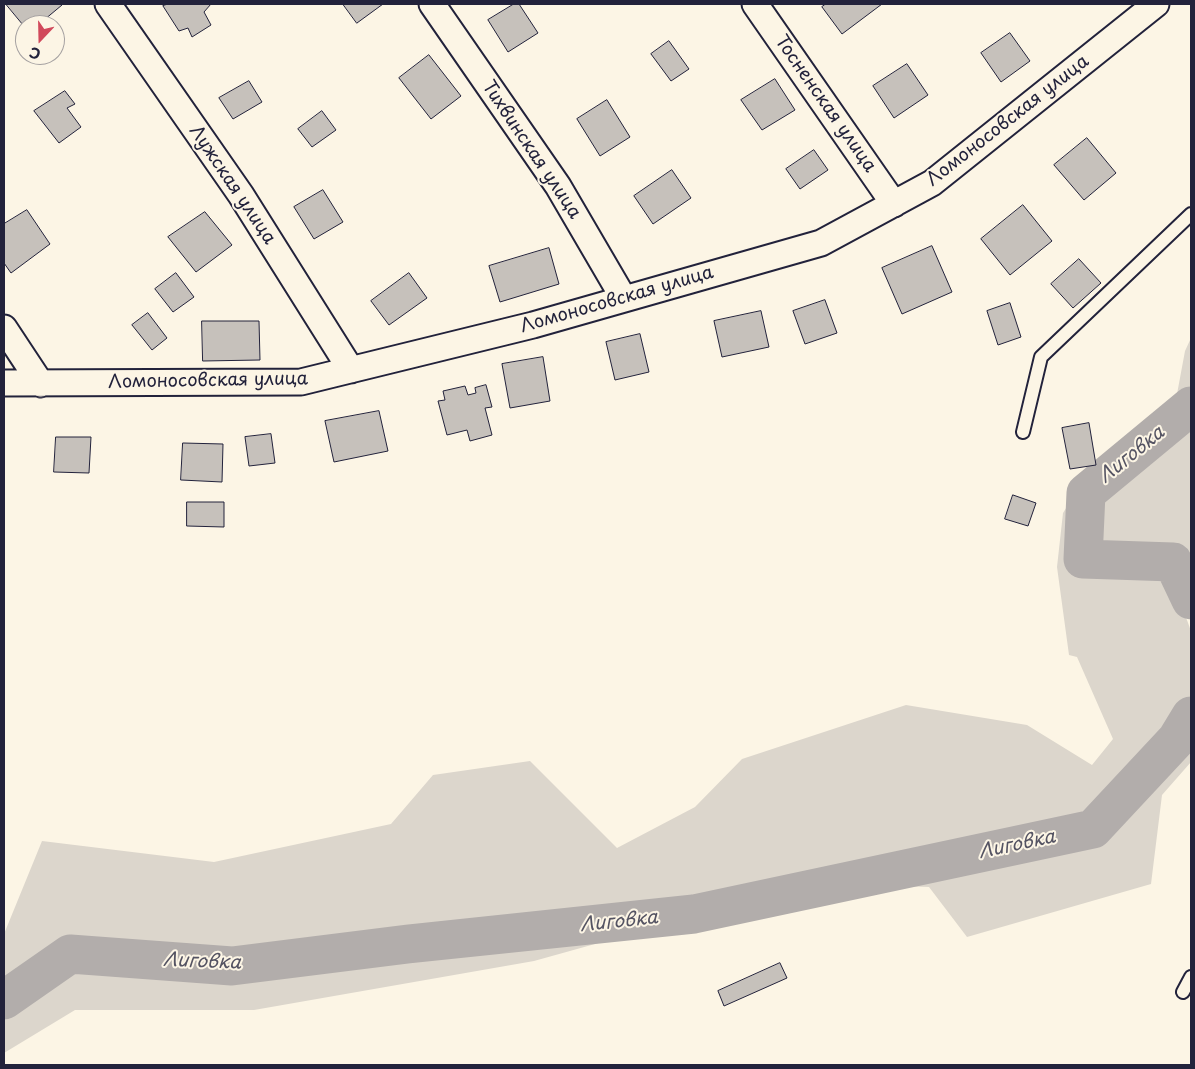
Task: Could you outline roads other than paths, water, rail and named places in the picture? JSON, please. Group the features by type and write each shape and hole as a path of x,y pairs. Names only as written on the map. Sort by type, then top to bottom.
{"street":[{"name":"Лужская улица","path":"108,4 241,195 351,370"},
{"name":"Тихвинская улица","path":"432,4 558,186 624,299"},
{"name":"Тосненская улица","path":"755,4 894,204"},
{"name":"Ломоносовская улица","path":"4,383 301,382 533,325 822,242 932,183 1156,4"},
{"path":"4,328 41,384"}],"lane":[{"path":"1023,432 1041,357 1191,214"},
{"path":"1183,992 1191,977"}],"waterway":[{"name":"Лиговка","path":"1191,406 1086,493 1083,559 1173,562 1191,600"},
{"name":"Лиговка","path":"4,1000 70,954 232,966 408,944 694,914 1093,829 1177,739 1191,716"}]}
